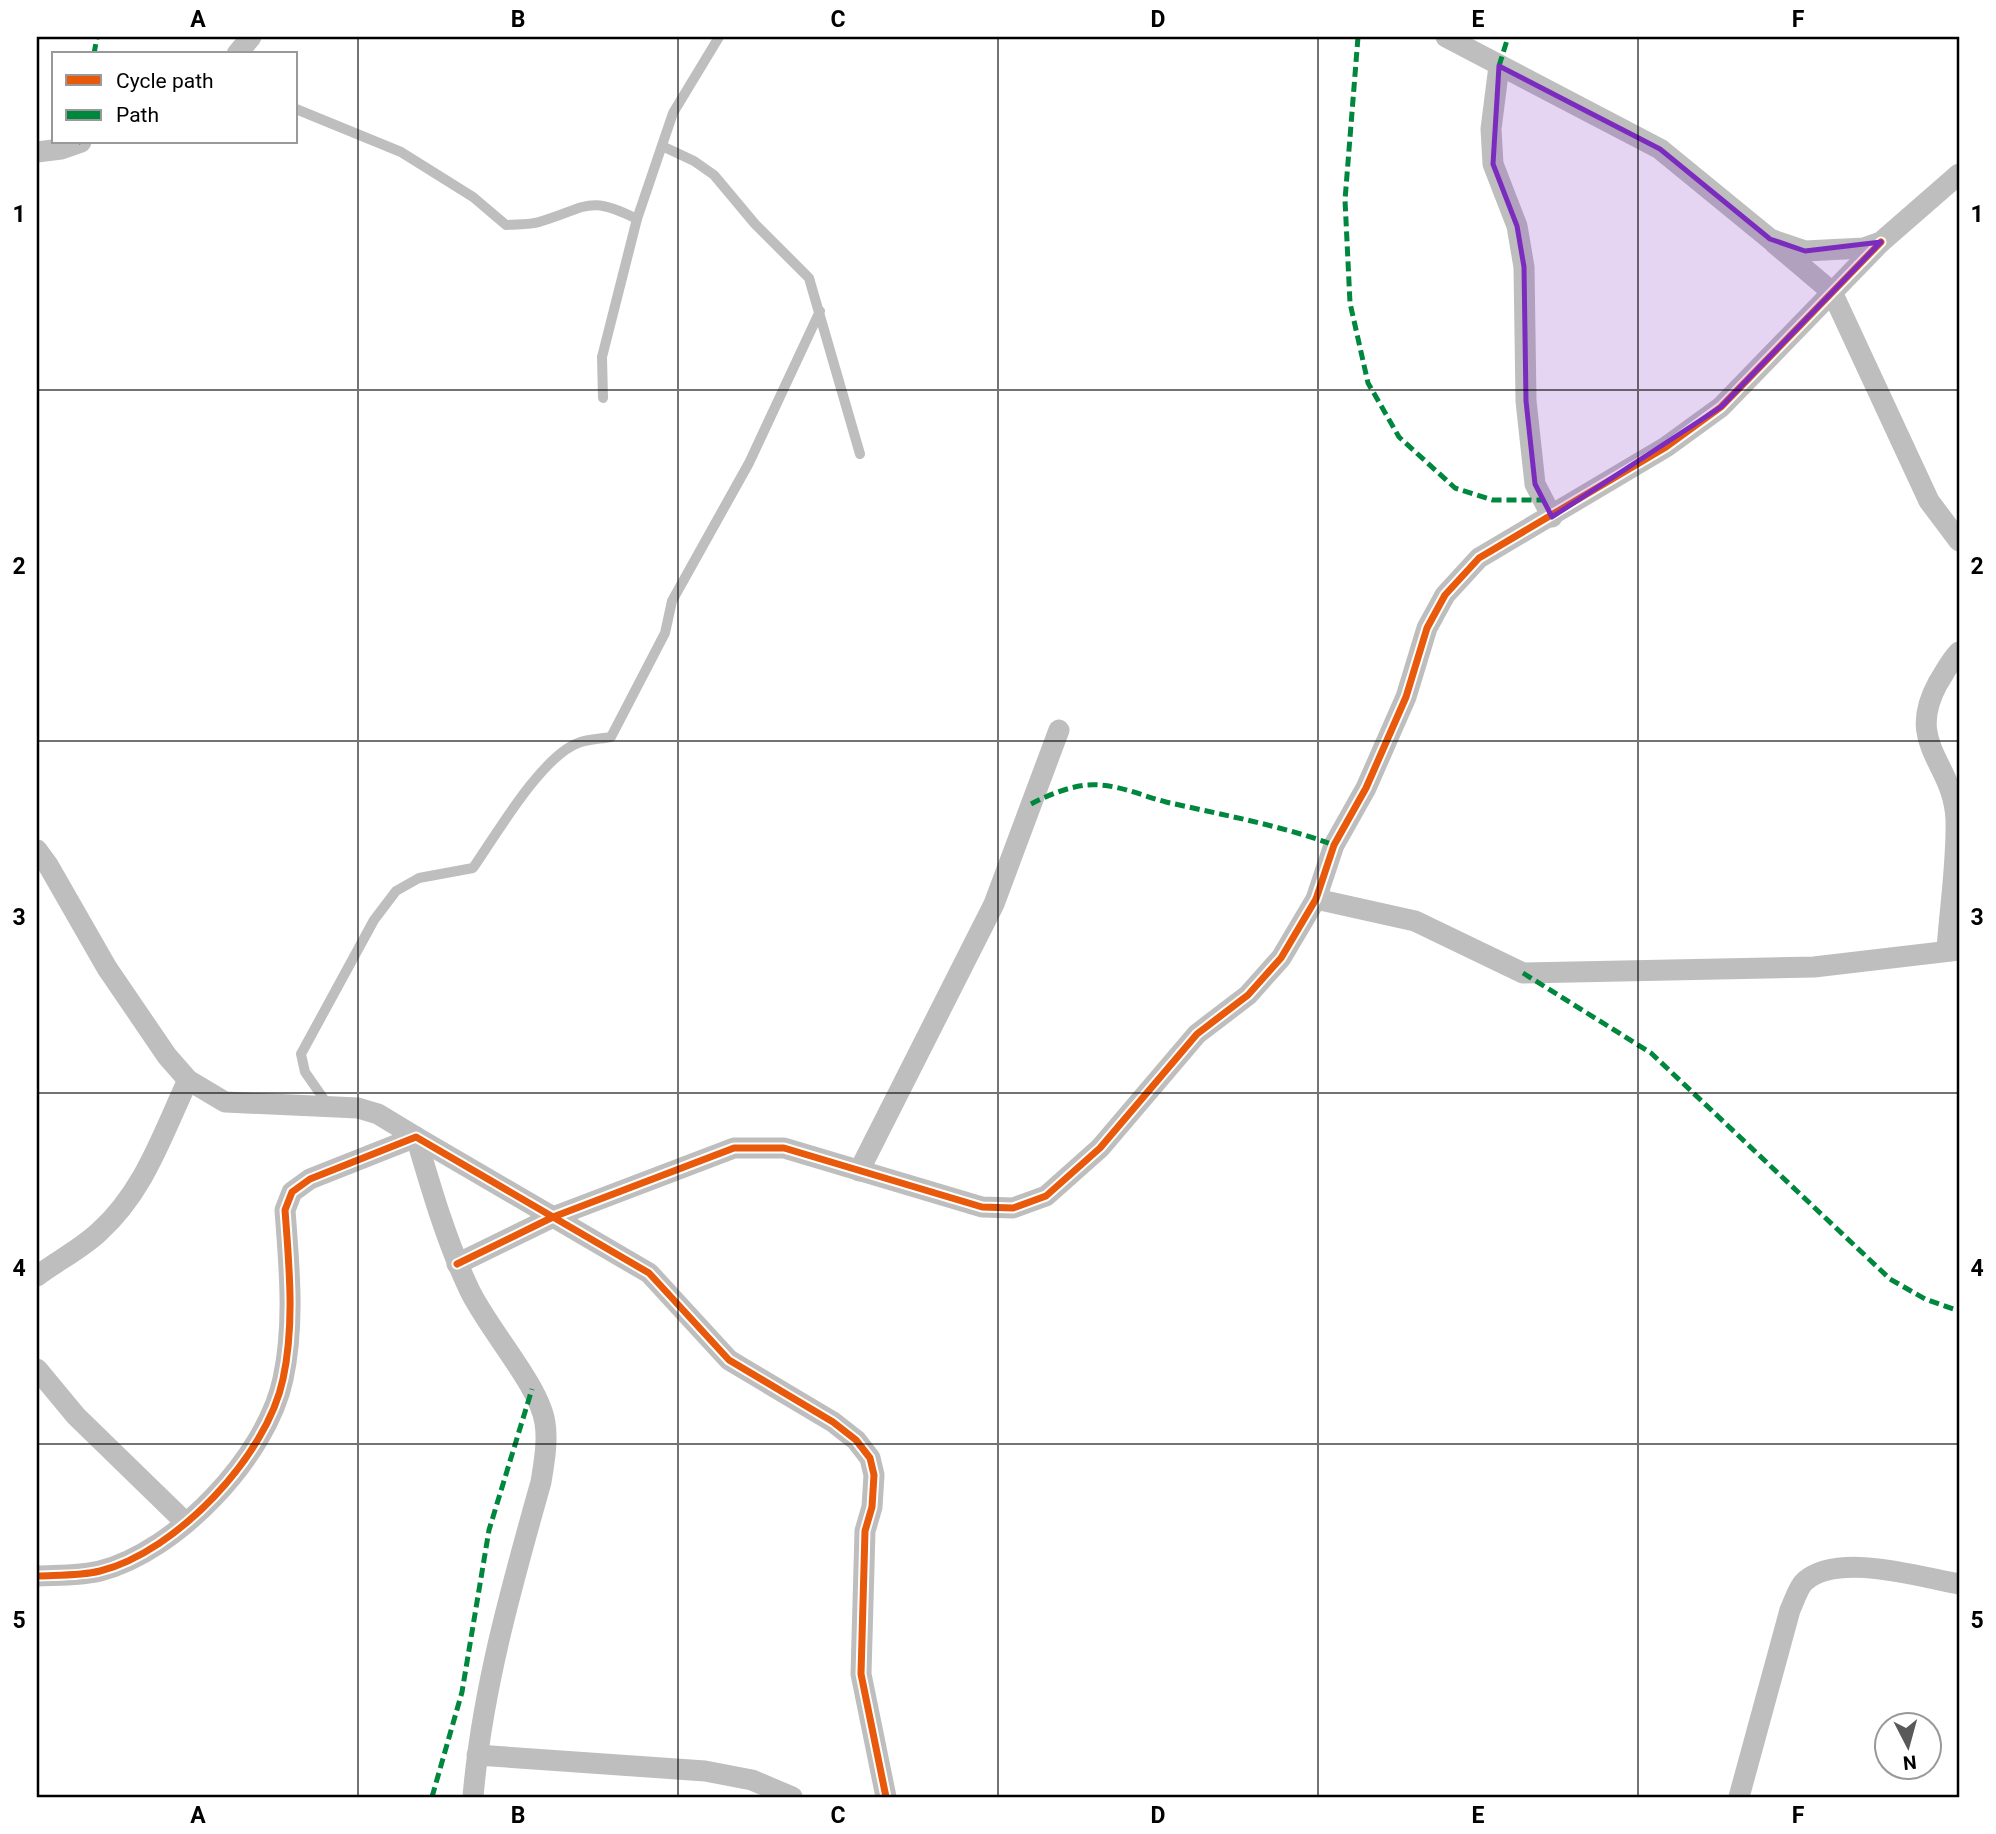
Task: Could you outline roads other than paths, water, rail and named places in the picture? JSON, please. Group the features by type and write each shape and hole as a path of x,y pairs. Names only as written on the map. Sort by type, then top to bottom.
{"street":[{"path":"239,52 251,37"},
{"path":"1446,37 1660,149 1832,292 1929,500 1959,541"},
{"path":"1499,66 1491,129 1493,164 1517,226 1524,267 1526,401 1535,484 1552,517"},
{"path":"37,152 75,144"},
{"path":"457,1264 553,1217 734,1148 784,1148 982,1207 1013,1208 1046,1196 1100,1148 1197,1034 1248,995 1281,958 1316,899 1334,845 1366,789 1406,697 1427,628 1446,596 1479,558 1666,447 1721,407 1881,242 1959,174"},
{"path":"1770,239 1805,251 1864,248 1881,242"},
{"path":"1316,899 1415,921 1523,974 1814,967 1953,950 1956,817 1943,773 1925,736 1926,705 1951,660 1959,652"},
{"path":"859,1171 994,904 1059,730"},
{"path":"37,850 107,968 167,1056 188,1080 225,1102 328,1105 378,1114 649,1273 729,1360 833,1422 856,1440 870,1458 874,1475 872,1507 865,1531 861,1674 886,1797"},
{"path":"37,1276 97,1235 120,1211 139,1186 188,1080"},
{"path":"416,1137 457,1264 478,1309 539,1400 545,1423 546,1452 541,1482 491,1677 477,1755 473,1797"},
{"path":"37,1576 100,1571 130,1560 186,1523 241,1467 276,1405 284,1378 289,1332 285,1210 292,1192 310,1180 416,1137"},
{"path":"37,1368 76,1416 186,1523"},
{"path":"1739,1797 1790,1610 1804,1582 1834,1567 1845,1567 1959,1584"},
{"path":"477,1755 705,1771 752,1780 792,1797"}],"lane":[{"path":"603,398 602,357 637,219 673,113 719,37"},
{"path":"298,110 401,152 473,197 506,225 537,223 574,208 595,204 611,206 637,219"},
{"path":"662,146 694,161 713,175 755,224 809,278 860,454"},
{"path":"328,1105 305,1072 301,1054 374,920 396,891 419,878 473,868 526,792 554,761 577,743 611,737 665,634 672,601 749,463 820,311"}]}
